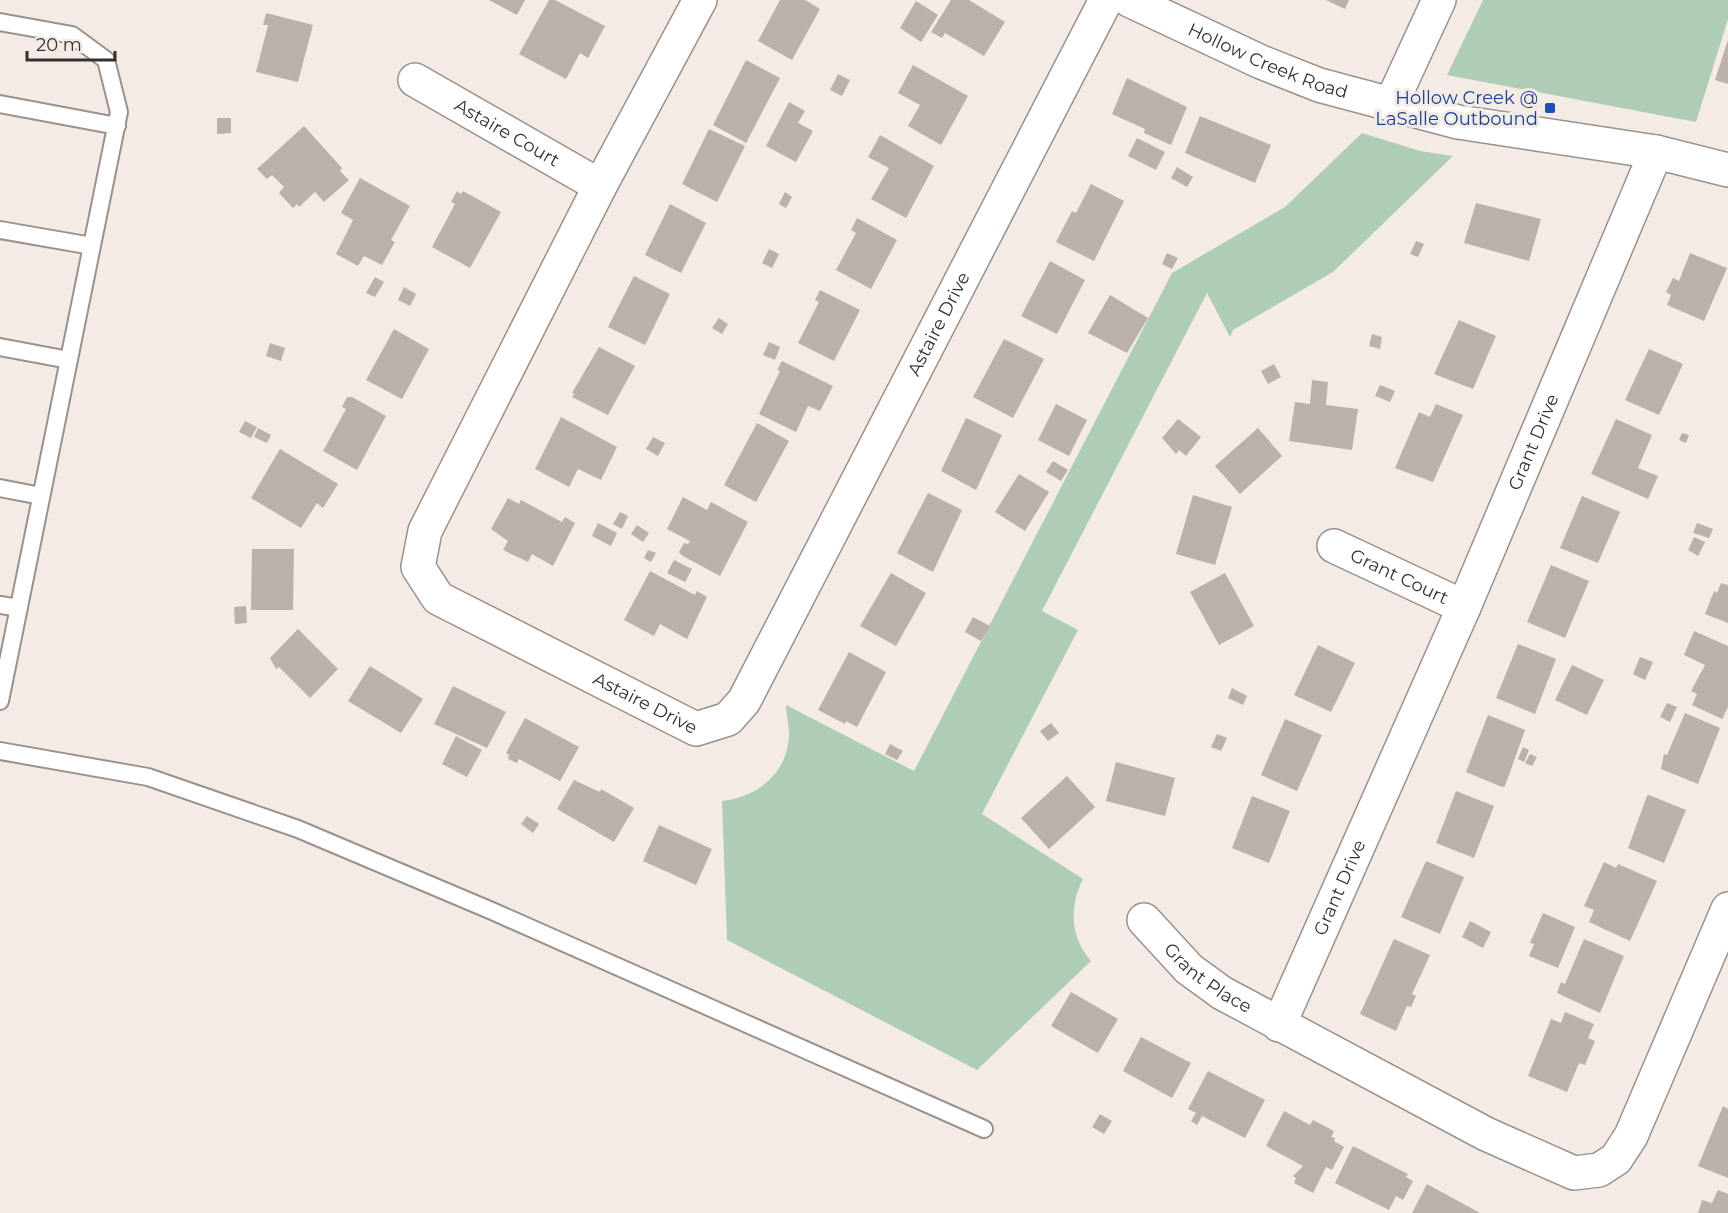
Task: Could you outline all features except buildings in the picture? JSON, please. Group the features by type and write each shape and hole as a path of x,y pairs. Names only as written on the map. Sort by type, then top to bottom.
{"street":[{"name":"Astaire Drive","path":"700,0 600,186 425,531 418,567 438,598 696,729 728,719 744,701 1106,0"},
{"name":"Hollow Creek Road","path":"1129,0 1261,62 1319,85 1458,122 1656,152 1728,170"},
{"path":"1391,104 1439,0"},
{"name":"Astaire Court","path":"415,80 600,186"},
{"name":"Grant Drive","path":"1279,1025 1464,607 1656,152"},
{"name":"Grant Court","path":"1334,546 1464,607"},
{"path":"1279,1025 1547,1163 1574,1173 1599,1170 1616,1159 1631,1136 1728,909"},
{"name":"Grant Place","path":"1144,920 1189,969 1222,993 1279,1025"}],"lane":[{"path":"0,21 72,35 106,60 119,112 0,701"},
{"path":"0,104 117,126"},
{"path":"0,230 92,246"},
{"path":"0,347 69,360"},
{"path":"0,488 41,496"},
{"path":"0,605 19,608"},
{"path":"0,751 148,777 298,829 492,911 984,1129"}],"green space":[{"path":"1483,0 1728,0 1728,19 1696,122 1447,75"},
{"path":"1362,133 1420,151 1453,156 1333,272 1233,330 1230,337 1207,293 1042,611 1078,630 982,814 1083,879 1075,900 1074,922 1079,942 1091,961 977,1070 727,940 722,801 735,799 759,788 777,771 788,747 789,730 786,705 914,771 1172,273 1285,207"}],"place":[{"name":"Hollow Creek @ LaSalle Outbound","path":"1550,108"}]}
